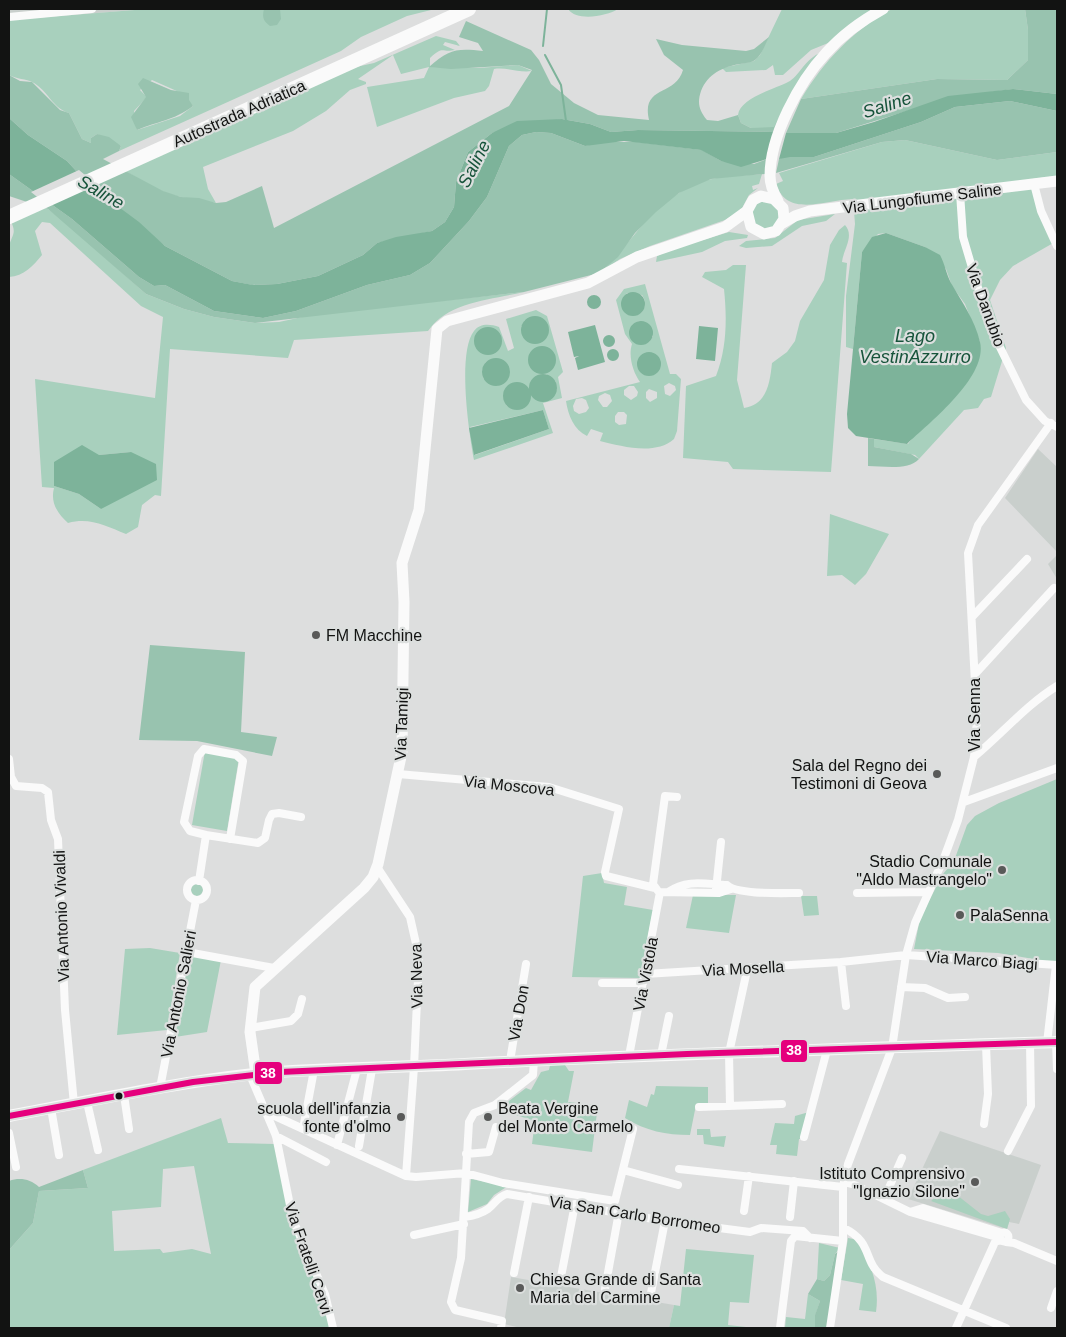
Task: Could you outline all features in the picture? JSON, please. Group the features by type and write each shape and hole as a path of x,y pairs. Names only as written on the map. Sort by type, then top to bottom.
{"highway":[{"name":"Autostrada Adriatica","path":"9,217 135,155 448,9"},
{"name":"Autostrada Adriatica","path":"9,207 135,155 469,9"}],"main road":[{"path":"9,1116 160,1088 253,1074 629,1056 1053,1042"}],"street":[{"path":"9,16 92,9"},
{"path":"756,231 747,221 747,211 750,203 757,198 769,180 783,124 808,76 826,53 847,32 882,9"},
{"path":"726,227 756,231 764,234 772,233 781,224 784,213 769,180"},
{"name":"Via Lungofiume Saline","path":"781,224 795,216 810,211 1057,182"},
{"path":"1034,184 1041,212 1057,246"},
{"name":"Via Danubio","path":"960,193 963,237 990,325 1026,400 1045,421 1054,425"},
{"path":"757,198 766,196 779,202"},
{"name":"Via Lungofiume Saline","path":"779,202 794,209 810,211"},
{"path":"726,227 747,211"},
{"name":"Via Tamigi","path":"253,1074 250,1028 255,987 364,888 378,867 398,774 403,732 402,559 419,510 436,333 442,323 581,286 643,255 726,227"},
{"name":"Via Senna","path":"830,1328 843,1241 844,1184 852,1152 892,1048 906,955 915,923 944,858 964,802 974,757 977,730 968,553 978,524 1054,425"},
{"path":"972,617 1027,559"},
{"path":"975,674 1054,588"},
{"path":"974,757 1004,731 1031,703 1057,686"},
{"path":"230,839 243,761 236,755 206,748 198,756 184,822 190,831 206,835 230,839 260,843 265,838 268,820 272,814 279,813 301,817"},
{"name":"Via Antonio Vivaldi","path":"9,759 11,777 16,786 42,788 48,792 52,823 58,839 65,1016 74,1104"},
{"path":"964,802 1057,768"},
{"name":"Via Moscova","path":"398,774 549,787 619,810 605,872 606,876 661,891"},
{"name":"Via Vistola","path":"629,1056 661,891 653,884 665,796 677,797"},
{"name":"Via Antonio Salieri","path":"199,881 206,835"},
{"path":"716,889 721,842"},
{"name":"Via Neva","path":"378,867 406,909 416,938 419,969 406,1176"},
{"name":"Via Antonio Salieri","path":"199,881 204,883 207,891 202,899 196,900 189,895 188,889 193,882 199,881"},
{"path":"661,891 690,882 727,892 731,889 799,893"},
{"path":"857,893 928,892"},
{"name":"Via Antonio Salieri","path":"160,1088 196,900"},
{"path":"187,952 274,968"},
{"name":"Via Mosella","path":"645,974 841,962 906,955"},
{"name":"Via Marco Biagi","path":"906,955 1057,965"},
{"path":"841,962 846,1006"},
{"name":"Via Don","path":"510,1061 526,964"},
{"path":"1057,965 1053,1042 1057,1069"},
{"path":"730,1106 729,1053 746,975"},
{"path":"602,983 643,983"},
{"path":"901,987 925,988 948,998 965,997"},
{"path":"250,1028 290,1021 298,1014 302,999"},
{"path":"661,1055 669,1016"},
{"path":"1008,1151 1028,1116 1032,1102 1030,1043"},
{"path":"984,1124 988,1090 986,1045"},
{"path":"804,1137 827,1050"},
{"path":"501,1328 502,1321 455,1310 452,1302 461,1258 468,1122 474,1113 495,1105 533,1075 534,1060"},
{"path":"338,1145 357,1069"},
{"path":"359,1146 372,1069"},
{"path":"303,1129 314,1070"},
{"name":"Via Fratelli Cervi","path":"253,1074 276,1136 294,1225 323,1290 332,1328"},
{"path":"124,1096 129,1129"},
{"path":"88,1102 98,1150"},
{"path":"699,1107 782,1104"},
{"path":"51,1108 59,1155"},
{"path":"266,1112 406,1176 466,1173 503,1182 615,1201 633,1129"},
{"path":"466,1154 489,1152 496,1126"},
{"path":"9,1133 16,1167"},
{"path":"276,1136 326,1162"},
{"path":"884,1199 902,1158"},
{"path":"679,1169 794,1181 856,1185 910,1212 1005,1239 1057,1261"},
{"path":"623,1170 678,1185"},
{"path":"744,1211 750,1176"},
{"path":"790,1216 794,1181"},
{"name":"Via San Carlo Borromeo","path":"414,1235 464,1221 489,1209 499,1197 506,1194 575,1204 665,1221 750,1232 761,1228 803,1231 810,1238"},
{"path":"514,1273 529,1197"},
{"path":"560,1282 575,1204"},
{"path":"605,1289 620,1212"},
{"path":"648,1298 665,1221"},
{"path":"844,1228 862,1240 873,1266 883,1277 1006,1328"},
{"path":"780,1328 790,1241 795,1236 843,1241"},
{"path":"956,1328 995,1242 1005,1239"},
{"path":"1051,1308 1057,1291"}],"shaded area":[{"path":"9,9 147,9 9,20"},
{"path":"147,9 435,9 407,16 361,37 341,51 119,151 121,146 97,134 91,138 91,143 82,139 69,113 58,107 37,85 9,75 9,20","holes":["152,80 179,92 193,106 180,116 137,130 134,111 147,97 140,90"]},
{"path":"264,9 280,9 281,19 277,25 270,26 264,21"},
{"path":"568,9 618,9 600,16 585,17 572,13"},
{"path":"782,9 873,9 833,41 811,50 783,75 775,75 773,65 766,70 726,72 722,68 754,61 760,55"},
{"path":"892,9 1025,9 1028,30 1028,60 1007,80 937,79 801,99 819,72 852,37"},
{"path":"1025,9 1057,9 1057,94 1013,89 991,92 923,106 836,133 786,133 801,99 937,79 1007,80 1028,60 1028,30"},
{"path":"466,21 531,50 539,60 551,84 574,103 598,115 649,120 648,109 650,101 654,96 673,84 683,70 664,55 656,39 682,45 746,51 754,49 769,37 755,60 722,69 716,72 704,85 699,103 702,113 707,120 718,121 738,115 741,123 751,128 774,127 787,102 774,132 638,130 611,132 590,124 562,119 492,133 468,152 456,182 454,207 445,222 432,231 377,243 363,255 318,276 277,284 252,285 232,281 165,246 89,185 67,161 28,135 9,118 9,75 20,81 32,82 60,110 69,113 82,139 91,143 91,138 97,134 109,137 121,146 119,151 103,159 163,191 181,197 199,198 216,203 226,202 262,186 274,228 509,106 532,70 518,65 451,69 429,67 442,56 454,51 483,51 478,43 459,37"},
{"path":"436,36 456,41 460,46 445,42 443,45 455,50 442,50 438,52 430,58 430,67 479,68 518,65 532,71 494,69 489,86 485,91 454,98 377,127 367,87 424,78 429,67 401,74 393,55 358,79 366,82 366,84 350,90 326,111 293,131 203,167 208,189 216,203 166,193 124,170 356,67 374,63"},
{"path":"822,52 776,128 751,128 741,123 738,115 740,109 745,104 751,99 792,80 811,59"},
{"path":"143,78 171,90 189,93 189,100 193,106 172,118 137,130 131,117 146,97 138,84"},
{"path":"1010,101 1057,111 1057,152 997,160 905,140 882,142 776,173 779,159 783,157 814,157 921,122 955,107"},
{"path":"536,132 551,133 585,146 601,142 637,142 702,150 721,161 754,164 767,159 765,174 711,179 679,193 635,233 618,257 599,273 524,292 255,323 214,317 184,309 146,294 48,209 9,196 9,174 72,219 139,277 154,286 165,285 214,311 263,318 296,311 367,285 410,275 430,263 469,221 487,197 509,146 522,135"},
{"path":"905,140 997,160 1057,152 1057,176 1032,179 1055,242 1013,266 1000,280 990,300 1006,348 991,397 984,399 978,408 964,410 919,459 915,455 874,447 874,439 908,444 980,342 965,304 952,286 946,269 925,247 886,233 878,234 862,252 853,349 846,347 846,296 855,224 853,199 808,205 798,204 789,201 781,194 776,184 783,181 779,173 882,142"},
{"path":"762,174 759,184 752,186 753,190 758,188 749,195 741,210 725,220 650,246 620,259 599,273 614,259 651,216 679,193 701,182 712,179"},
{"path":"765,201 775,205 779,215 775,225 765,229 755,225 751,215 755,205"},
{"path":"39,206 48,209 146,294 184,309 214,317 255,323 279,322 316,314 524,292 472,303 459,308 447,313 428,331 294,340 288,358 170,349 161,496 155,495 142,505 138,527 126,534 105,525 91,522 76,521 68,523 61,516 54,503 54,488 42,487 35,379 155,398 163,317 141,306 50,223 42,222 35,231 42,255 32,267 19,275 9,277 8,251 14,232 10,220","holes":["131,452 101,509 79,494 54,486 99,455"]},
{"path":"835,214 826,221 802,226 772,246 746,248 739,246 746,241 775,238 798,220"},
{"path":"845,225 848,229 849,238 842,262 847,263 831,472 733,469 728,462 683,458 686,386 716,376 724,344 726,311 724,289 702,277 705,272 726,270 733,265 746,265 737,380 744,408 752,406 766,392 772,363 787,352 795,341 800,321 824,280 830,245 839,230"},
{"path":"729,232 748,235 747,238 725,241 702,252 656,262 657,256 667,251"},
{"path":"645,284 670,374 676,374 681,379 677,431 674,439 657,447 638,448 600,441 603,433 591,429 587,436 575,426 567,406 566,401 640,382 632,364 632,344 625,334 616,300 624,289","holes":["627,293 642,295 645,304 641,313 626,313 621,303","639,321 653,336 649,342 632,325","669,383 675,386 676,390 670,396 665,394 664,386","629,386 634,386 638,392 637,396 631,400 624,395 624,390","649,389 657,392 657,398 650,402 646,398 646,392","605,393 610,395 612,401 607,407 603,407 598,400 599,396","582,398 586,400 589,408 586,412 579,414 574,411 573,406 576,399","618,412 624,412 627,415 626,424 619,425 615,422 615,416"]},
{"path":"536,310 547,316 563,372 558,377 562,398 543,403 553,433 474,460 470,432 466,394 465,374 469,342 476,328 482,325 492,325 499,327 508,351 514,348 506,319","holes":["525,320 548,332 544,340 521,327","491,328 498,332 475,339 479,331","494,359 505,382 497,386 483,378 482,370 486,362","546,374 556,382 557,390 541,401 531,394 530,385 538,375","511,384 518,410 507,406 505,403 504,393","543,410 549,429 475,455 470,427"]},
{"path":"868,438 874,439 874,447 911,454 919,459 914,463 902,466 868,466"},
{"path":"1038,449 1057,467 1057,552 1005,498"},
{"path":"830,514 889,534 866,574 855,585 842,575 827,576"},
{"path":"1057,555 1057,579 1048,564"},
{"path":"150,645 245,652 241,732 277,737 272,756 197,741 139,740"},
{"path":"205,751 239,758 227,831 192,825"},
{"name":"Stadio Comunale \"Aldo Mastrangelo\"","path":"1057,779 1057,963 998,953 914,949 920,918 943,874 954,861 967,825 975,816 999,803"},
{"path":"602,873 604,883 627,887 624,905 653,910 640,978 572,977 583,876"},
{"path":"197,884 203,890 197,896 191,890"},
{"path":"693,895 736,895 729,933 686,928"},
{"path":"801,896 817,896 819,915 804,916"},
{"path":"150,948 180,953 167,1030 117,1035 125,949"},
{"path":"189,955 221,960 207,1032 175,1037"},
{"path":"550,1065 565,1065 569,1071 574,1071 568,1102 598,1105 592,1152 532,1144 535,1121 506,1112 505,1104 526,1088 531,1090 541,1072 549,1070"},
{"path":"656,1086 708,1087 708,1105 696,1105 690,1135 656,1131 625,1118 629,1100 647,1107 651,1094 654,1095"},
{"path":"809,1112 802,1139 799,1139 797,1156 776,1154 777,1145 770,1145 775,1123 794,1124 795,1116"},
{"path":"221,1118 228,1143 275,1144 290,1223 322,1294 330,1328 9,1328 9,1250 33,1223 39,1191 88,1188 83,1170","holes":["194,1166 211,1254 192,1249 163,1253 160,1249 114,1251 112,1211 161,1207 163,1169"]},
{"path":"697,1129 710,1129 711,1137 726,1136 724,1147 704,1144 703,1135 697,1135"},
{"name":"Istituto Comprensivo \"Ignazio Silone\"","path":"940,1131 1041,1165 1019,1224 1009,1222 1007,1229 908,1199"},
{"path":"83,1170 88,1188 39,1191 33,1223 9,1250 9,1181 25,1180 39,1187"},
{"path":"471,1179 508,1186 494,1195 487,1204 468,1212"},
{"path":"948,1188 981,1214 988,1216 1005,1211 1010,1219 1007,1229 931,1201"},
{"path":"848,1238 859,1240 870,1266 877,1292 876,1312 859,1310 863,1284 841,1280"},
{"path":"819,1243 840,1248 835,1254 830,1275 824,1281 817,1279"},
{"path":"686,1249 754,1255 749,1303 730,1302 728,1325 755,1328 669,1328 674,1305 680,1306"},
{"path":"840,1250 828,1328 815,1328 815,1315 820,1301 808,1294 817,1279 824,1281 830,1275 835,1254"},
{"path":"511,1277 674,1305 669,1328 521,1328 504,1324"},
{"path":"808,1294 820,1301 815,1316 815,1328 785,1328 786,1317 805,1319"}],"water":[{"path":"1013,89 1057,94 1057,111 1010,101 955,107 921,122 814,157 779,159 786,133 836,133 948,96"},
{"name":"Saline","path":"9,118 28,135 67,161 89,185 139,222 165,246 232,281 253,285 277,284 318,276 363,255 377,243 396,237 432,231 445,222 454,207 456,182 468,152 492,133 517,121 562,119 590,124 611,132 638,130 774,132 767,159 741,167 721,161 701,150 624,141 585,146 551,133 536,132 522,135 509,146 487,197 469,221 430,263 410,275 367,285 296,311 263,318 214,311 165,285 154,286 139,277 72,219 9,174"},
{"name":"Lago VestinAzzurro","path":"886,233 925,247 940,255 949,280 972,319 980,342 980,356 975,370 966,384 955,398 907,444 856,436 848,428 847,414 862,252 872,237"},
{"path":"633,292 638,293 644,299 644,309 638,315 633,316 628,315 622,309 621,304 622,299 628,293"},
{"path":"594,295 599,297 601,302 599,307 594,309 589,307 587,302 589,297"},
{"path":"535,316 545,320 549,330 545,340 535,344 525,340 521,330 525,320"},
{"path":"641,321 646,322 652,328 652,338 646,344 641,345 636,344 630,338 629,333 630,328 636,322"},
{"path":"595,325 605,362 578,370 575,358 579,356 574,357 568,332"},
{"path":"699,326 718,328 715,361 696,359"},
{"path":"488,327 498,331 502,341 498,351 488,355 478,351 474,341 478,331"},
{"path":"609,335 615,341 609,347 603,341"},
{"path":"542,346 552,350 556,360 552,370 542,374 532,370 528,360 532,350"},
{"path":"613,349 619,355 613,361 607,355"},
{"path":"649,352 654,353 660,359 660,369 654,375 649,376 644,375 638,369 637,364 638,359 644,353"},
{"path":"496,358 506,362 510,372 506,382 496,386 486,382 482,372 486,362"},
{"path":"543,374 553,378 557,388 553,398 543,402 533,398 529,388 533,378"},
{"path":"517,382 527,386 531,396 527,406 517,410 507,406 503,396 507,386"},
{"path":"543,410 549,429 474,455 469,428"},
{"path":"82,445 99,455 131,452 156,464 157,480 101,509 79,494 54,486 54,462"}],"pier":[{"path":"79,170 85,175 46,204 31,192"}],"waterway":[{"path":"543,46 547,9"},
{"path":"545,55 561,85 566,121"}],"transit line":[{"name":"38","path":"9,1116 193,1082 280,1072 687,1054 1057,1042"}],"place":[{"name":"FM Macchine","path":"316,635"},
{"name":"Sala del Regno dei Testimoni di Geova","path":"937,774"},
{"name":"Stadio Comunale \"Aldo Mastrangelo\"","path":"1002,870"},
{"name":"PalaSenna","path":"960,915"},
{"name":"scuola dell'infanzia fonte d'olmo","path":"401,1117"},
{"name":"Beata Vergine del Monte Carmelo","path":"488,1117"},
{"name":"Istituto Comprensivo \"Ignazio Silone\"","path":"975,1182"},
{"name":"Chiesa Grande di Santa Maria del Carmine","path":"520,1288"}]}
